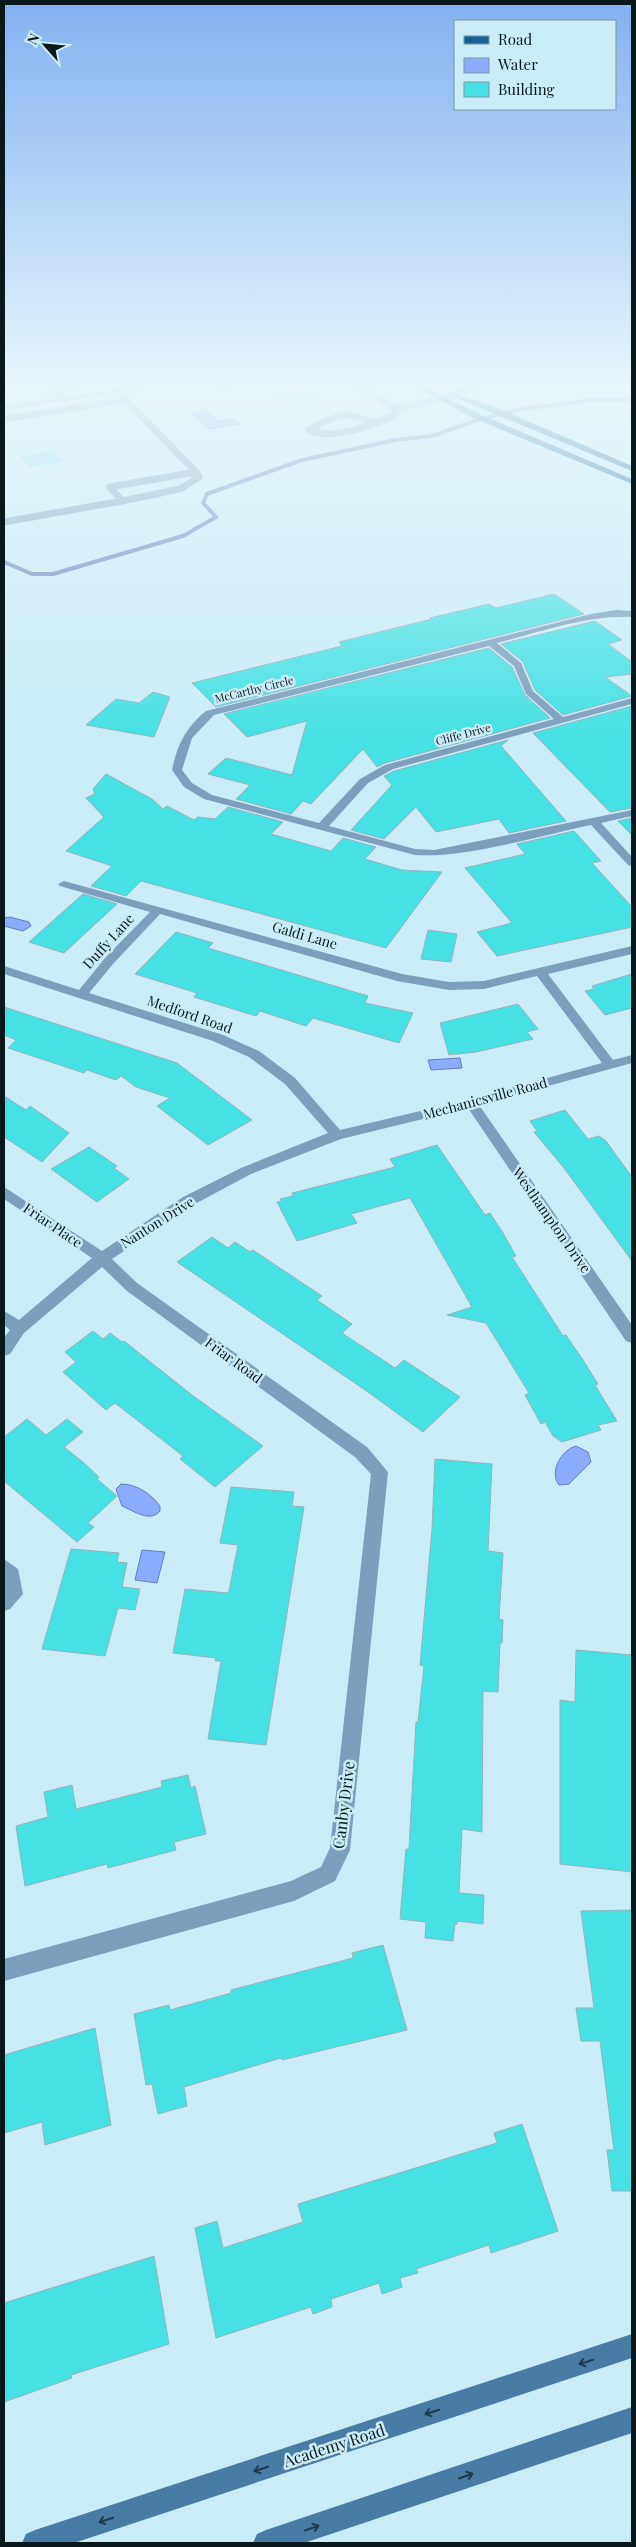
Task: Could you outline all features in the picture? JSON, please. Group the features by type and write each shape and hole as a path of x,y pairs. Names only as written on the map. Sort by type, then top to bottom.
{"main road":[{"name":"Academy Road","path":"35,2543 632,2346"},
{"path":"266,2543 632,2420"}],"street":[{"name":"McCarthy Circle","path":"632,614 616,613 591,617 210,713 193,725 181,746 177,770 188,785 208,797 416,852 434,853 632,813"},
{"path":"490,642 518,665 529,692 561,720"},
{"name":"Cliffe Drive","path":"322,827 364,781 379,771 632,701"},
{"path":"593,821 632,863"},
{"name":"Galdi Lane","path":"64,884 401,978 449,986 484,985 632,950"},
{"name":"Duffy Lane","path":"82,994 109,961 158,910"},
{"name":"Medford Road","path":"4,970 218,1038 254,1054 290,1081 337,1135"},
{"path":"540,973 610,1065"},
{"name":"Mechanicsville Road","path":"337,1135 471,1103 632,1059"},
{"name":"Westhampton Drive","path":"471,1103 632,1337"},
{"name":"Nanton Drive","path":"4,1350 19,1329 102,1258 188,1201 246,1171 337,1135"},
{"name":"Friar Place","path":"4,1192 102,1258"},
{"name":"Friar Road","path":"102,1258 132,1286 370,1460"},
{"path":"4,1317 19,1329"},
{"name":"Canby Drive","path":"4,1970 294,1891 328,1874 340,1850 380,1472 370,1460"},
{"path":"4,1567 12,1574 14,1594 4,1604"}],"lane":[{"path":"4,522 132,499"}],"water":[{"path":"10,917 29,922 31,926 23,931 4,926 4,918"},
{"path":"460,1058 462,1068 431,1070 428,1060"},
{"path":"576,1446 588,1452 591,1462 569,1484 559,1485 555,1474 558,1462 566,1452"},
{"path":"121,1484 133,1486 148,1494 160,1506 160,1511 152,1516 147,1516 122,1506 116,1489"},
{"path":"142,1550 165,1552 157,1583 135,1580"}],"building":[{"path":"554,594 584,614 216,707 192,683 342,646 339,642 432,619 430,618 489,604 496,608"},
{"path":"595,621 622,640 608,644 632,662 632,674 605,677 632,696 563,715 535,690 523,662 501,644"},
{"path":"489,648 512,667 525,695 550,718 385,763 377,767 363,749 311,804 303,801 291,814 236,799 250,785 208,774 226,758 292,775 307,721 247,737 224,714"},
{"path":"153,692 170,697 154,737 86,725 116,699 139,703"},
{"path":"632,706 632,808 610,812 533,733"},
{"path":"508,740 501,746 566,821 509,833 499,819 436,832 416,807 384,839 351,830 392,785 384,776 394,771"},
{"path":"106,774 152,799 163,809 167,806 194,820 198,817 215,819 228,807 283,822 271,834 331,851 343,838 376,847 365,859 402,870 442,872 386,948 141,881 126,896 91,886 112,866 66,851 104,817 86,798 95,794 93,789"},
{"path":"632,818 632,835 618,821"},
{"path":"574,831 601,861 592,863 632,907 632,927 497,956 477,932 512,923 465,868 525,854 517,844"},
{"path":"83,894 117,904 64,953 29,942"},
{"path":"428,930 457,934 451,962 421,959"},
{"path":"176,932 213,943 208,948 368,996 365,1003 413,1013 399,1043 313,1018 306,1026 260,1011 256,1016 194,997 197,993 135,974"},
{"path":"632,974 632,1008 605,1015 585,991 594,989 592,986"},
{"path":"518,1004 538,1029 527,1032 533,1039 476,1052 449,1055 440,1023"},
{"path":"4,1007 177,1063 252,1120 208,1145 157,1106 170,1098 136,1087 121,1076 116,1080 87,1070 84,1073 8,1048 16,1040 4,1035"},
{"path":"4,1096 26,1110 30,1106 69,1133 42,1162 4,1137"},
{"path":"565,1110 588,1139 599,1136 606,1141 632,1177 632,1261 564,1168 534,1132 537,1131 530,1121"},
{"path":"437,1145 485,1215 490,1213 516,1256 512,1257 563,1336 566,1335 583,1360 598,1384 595,1385 617,1421 598,1425 601,1430 562,1442 553,1436 545,1422 541,1424 525,1395 529,1393 486,1323 447,1315 472,1307 410,1198 351,1214 357,1223 297,1241 277,1202 282,1201 280,1199 293,1196 292,1193 395,1167 390,1159"},
{"path":"89,1147 117,1166 114,1168 129,1179 97,1202 51,1169"},
{"path":"212,1237 228,1248 235,1242 250,1252 253,1250 322,1296 317,1300 352,1324 342,1333 395,1368 404,1360 460,1397 423,1432 368,1392 177,1262"},
{"path":"93,1331 103,1339 110,1333 122,1342 124,1341 192,1395 263,1446 215,1487 180,1459 183,1456 115,1403 106,1410 63,1372 76,1362 65,1352"},
{"path":"27,1419 46,1435 67,1419 83,1432 64,1447 84,1463 99,1477 97,1479 117,1496 88,1523 94,1527 77,1542 4,1481 4,1437"},
{"path":"435,1459 492,1464 488,1551 503,1553 499,1619 503,1620 498,1692 483,1691 482,1832 462,1829 459,1893 484,1895 483,1924 457,1921 453,1941 425,1938 426,1922 400,1919 406,1849 409,1849 416,1722 418,1722 424,1666 420,1665 432,1529"},
{"path":"231,1487 294,1492 292,1506 304,1507 266,1745 208,1739 221,1661 215,1661 216,1658 173,1653 185,1589 227,1593 229,1591 238,1545 220,1543"},
{"path":"71,1549 119,1553 117,1562 127,1563 122,1587 140,1589 135,1610 118,1608 105,1656 42,1649"},
{"path":"576,1650 632,1655 632,1872 560,1864 560,1700 575,1702"},
{"path":"188,1775 191,1788 195,1786 206,1834 174,1842 176,1850 108,1868 107,1864 25,1886 16,1826 48,1817 44,1792 72,1785 76,1809 162,1787 161,1781"},
{"path":"632,1910 632,2191 612,2191 607,2150 614,2150 600,2041 581,2041 576,2008 594,2008 581,1911"},
{"path":"383,1945 407,2030 282,2060 281,2058 184,2087 187,2106 158,2114 152,2084 146,2085 134,2014 169,2005 170,2010 231,1993 231,1990 353,1958 352,1953"},
{"path":"95,2028 111,2125 45,2145 42,2122 4,2133 4,2055"},
{"path":"522,2124 558,2231 491,2253 489,2245 416,2269 418,2273 400,2278 402,2287 382,2294 379,2283 331,2299 332,2307 313,2314 311,2307 216,2338 195,2228 217,2221 223,2248 303,2222 298,2204 497,2143 494,2133"},
{"path":"154,2256 169,2344 71,2375 72,2378 4,2402 4,2303"}],"waterway":[{"path":"4,562 32,574 53,574 183,536 216,517 203,503 205,499"}]}
